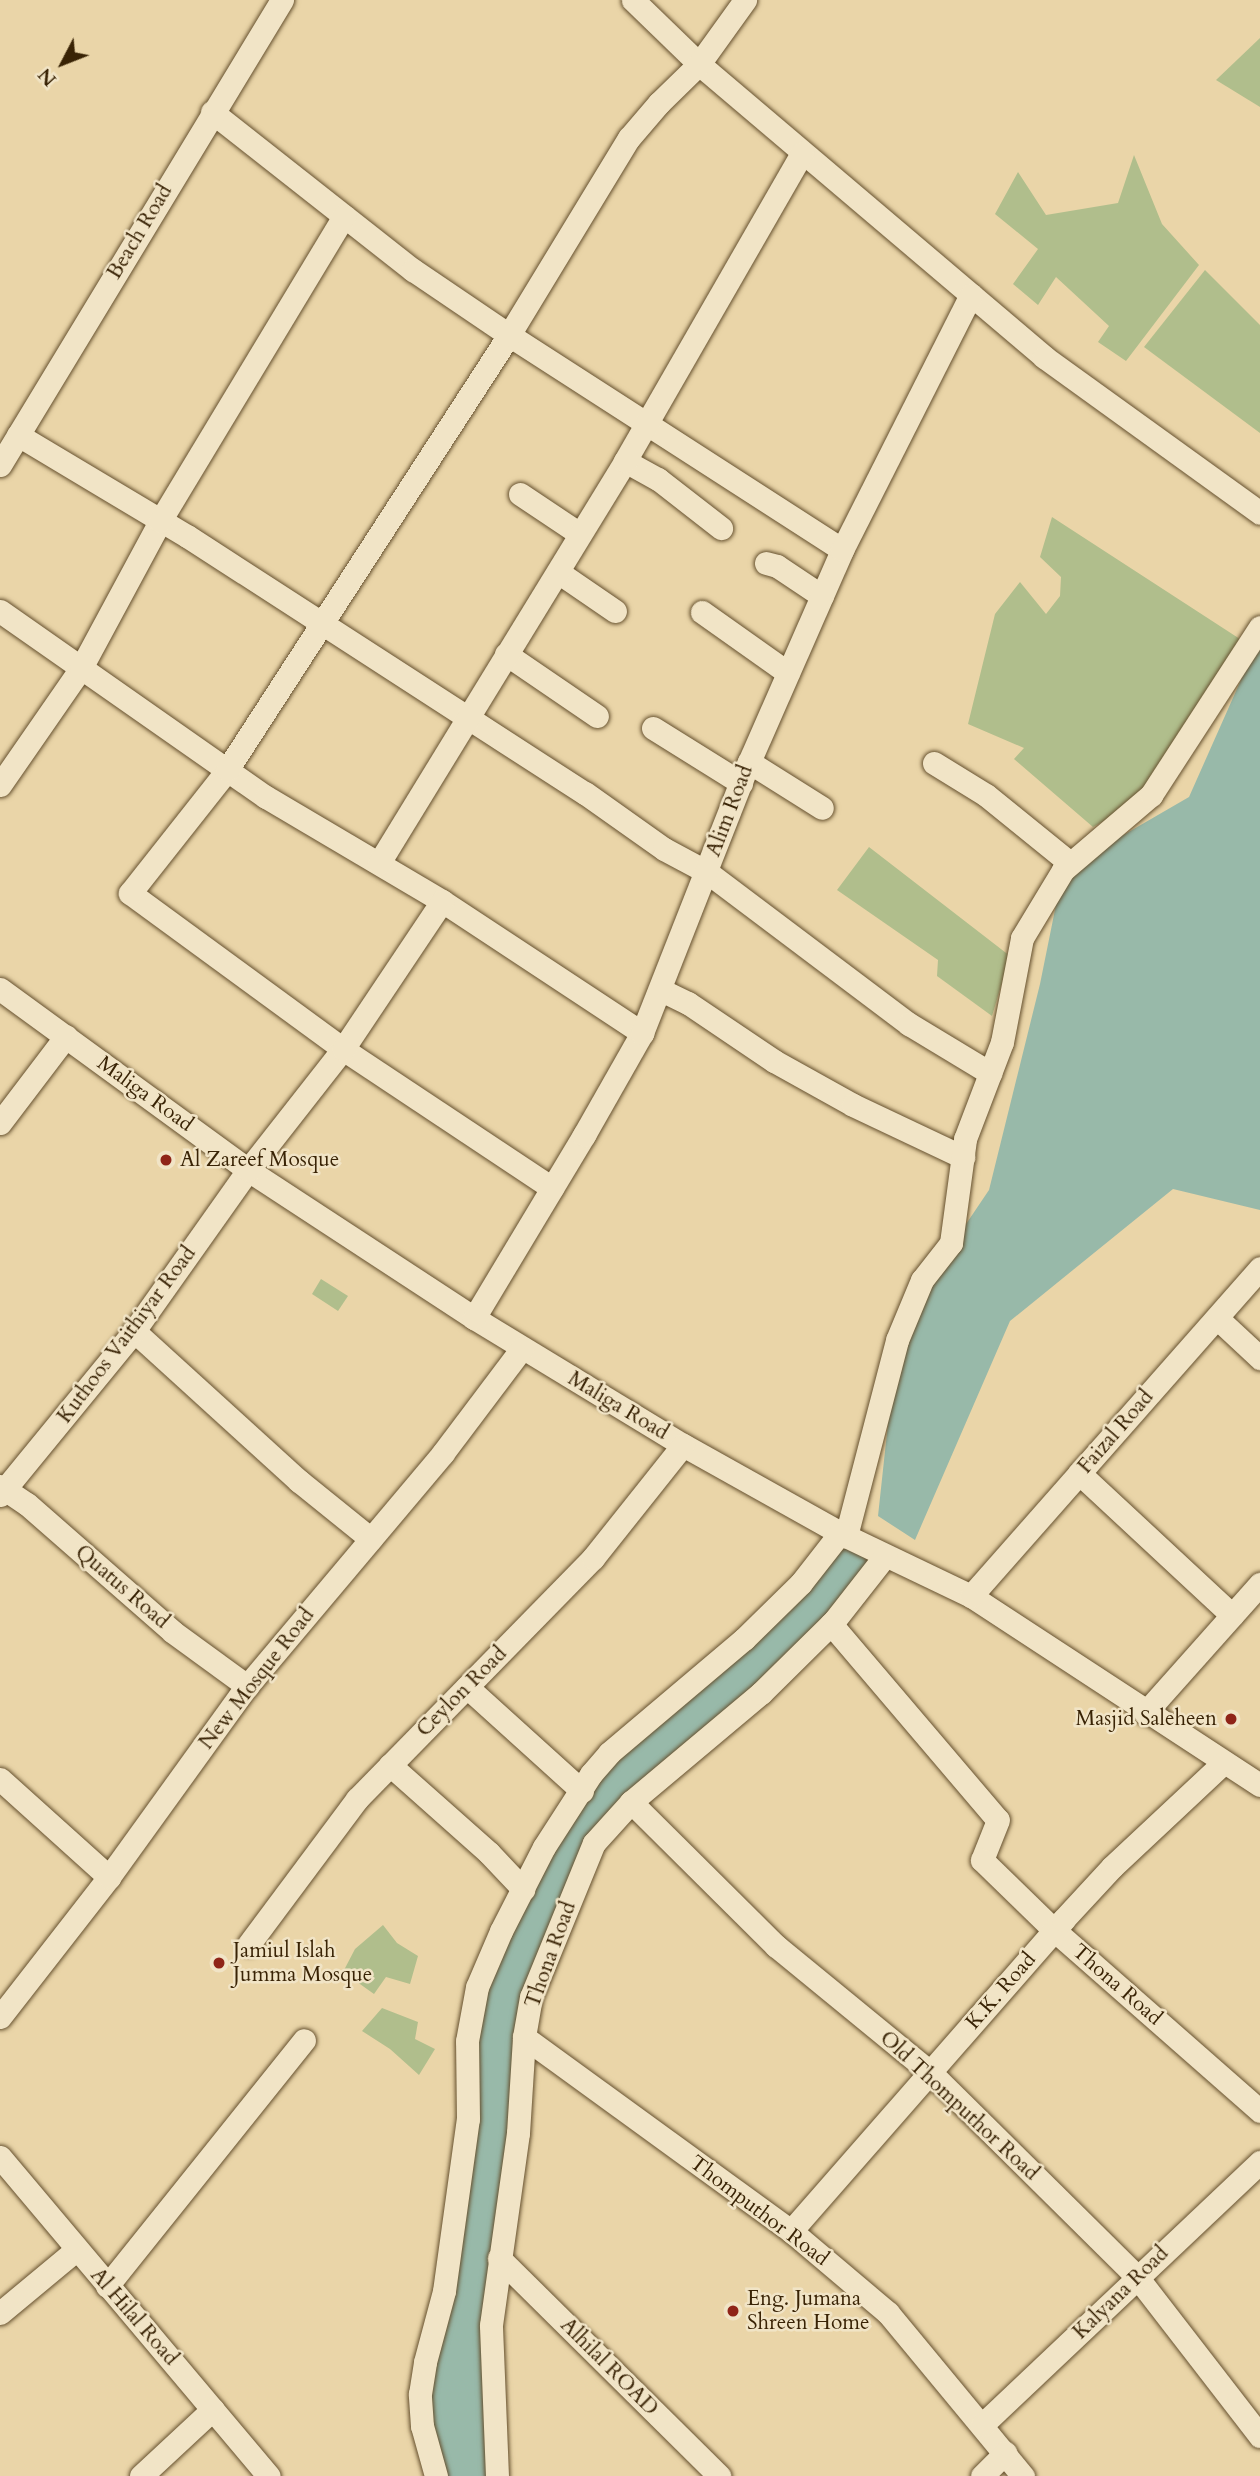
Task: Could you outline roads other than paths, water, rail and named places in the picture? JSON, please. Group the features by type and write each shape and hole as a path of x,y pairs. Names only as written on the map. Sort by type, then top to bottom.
{"street":[{"name":"Beach Road","path":"0,465 282,0"},
{"path":"633,0 699,64 1044,357 1260,513"},
{"path":"552,1188 343,1049 130,893 228,770 509,335 629,138 659,103 699,64 745,0"},
{"path":"212,112 413,270 646,425 842,550"},
{"path":"379,863 625,461 803,153"},
{"path":"0,785 81,668 160,521 344,216"},
{"name":"Alim Road","path":"474,1318 642,1033 745,772 842,550 971,295"},
{"path":"18,435 160,521 468,717 585,793 664,849 707,872 909,1024 990,1073"},
{"path":"625,461 658,479 721,527"},
{"path":"520,494 580,534"},
{"path":"766,563 777,566 822,596"},
{"path":"558,572 615,611"},
{"path":"0,611 266,797 442,901 642,1033"},
{"path":"702,612 788,673"},
{"path":"436,2476 422,2426 420,2395 425,2362 444,2291 468,2119 466,2048 477,1987 544,1847 591,1774 609,1754 700,1678 801,1583 843,1535 897,1340 922,1280 951,1243 965,1139 1002,1042 1022,937 1063,870 1151,795 1260,626"},
{"path":"506,654 597,716"},
{"path":"653,728 822,808"},
{"path":"934,763 986,794 1070,863"},
{"name":"Kuthoos Vaithiyar Road","path":"2,1490 134,1331 248,1170 343,1049 442,901"},
{"name":"Maliga Road","path":"0,989 248,1170 474,1318 683,1445 843,1535 971,1596 1145,1713 1260,1785"},
{"path":"661,990 688,1003 774,1061 853,1105 963,1157"},
{"path":"0,1122 66,1036"},
{"name":"Faizal Road","path":"971,1596 1260,1268"},
{"path":"1217,1318 1260,1358"},
{"path":"134,1331 299,1481 371,1539"},
{"name":"New Mosque Road","path":"0,2017 110,1877 247,1686 443,1452 522,1348"},
{"name":"Ceylon Road","path":"249,1944 357,1799 593,1558 683,1445"},
{"path":"1080,1474 1232,1615"},
{"name":"Quatus Road","path":"2,1490 173,1632 247,1686"},
{"name":"Thona Road","path":"497,2476 491,2325 518,2133 524,2037 531,1997 594,1843 631,1802 761,1693 831,1624 885,1556"},
{"path":"1145,1713 1260,1584"},
{"name":"Thona Road","path":"831,1624 999,1820 982,1860 1054,1930 1260,2111"},
{"path":"467,1687 582,1791"},
{"name":"K.K. Road","path":"791,2231 1112,1867 1223,1763"},
{"path":"390,1765 489,1853 523,1889"},
{"path":"0,1779 110,1877"},
{"name":"Old Thomputhor Road","path":"631,1802 776,1946 930,2072 1137,2277 1260,2436"},
{"name":"Thomputhor Road","path":"524,2037 791,2231 888,2313 1023,2476"},
{"path":"107,2286 304,2040"},
{"name":"Al Hilal Road","path":"0,2157 269,2476"},
{"name":"Kalyana Road","path":"982,2425 1260,2162"},
{"path":"0,2313 76,2250"},
{"name":"Alhilal ROAD","path":"499,2258 719,2476"},
{"path":"141,2476 213,2409"},
{"path":"982,2476 1005,2453"}],"place":[{"name":"Al Zareef Mosque","path":"166,1160"},
{"name":"Masjid Saleheen","path":"1231,1719"},
{"name":"Jamiul Islah Jumma Mosque","path":"219,1963"},
{"name":"Eng. Jumana Shreen Home","path":"733,2311"}]}
